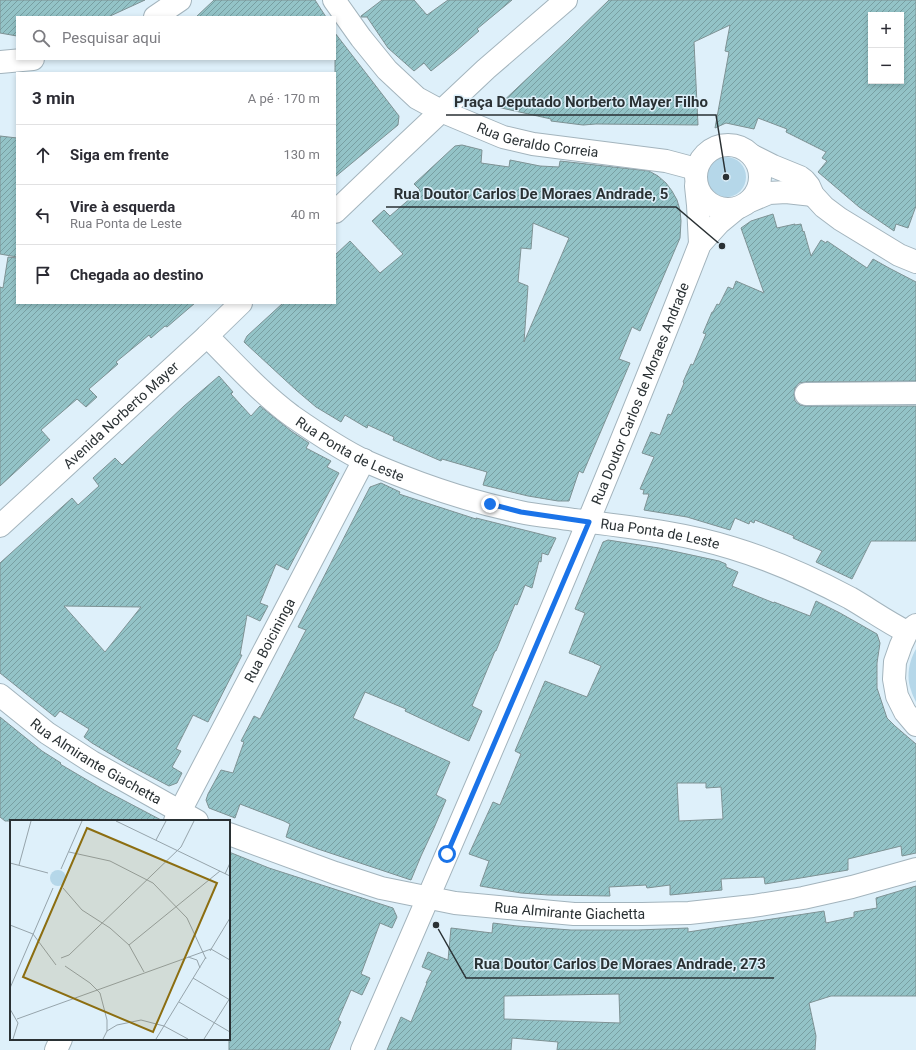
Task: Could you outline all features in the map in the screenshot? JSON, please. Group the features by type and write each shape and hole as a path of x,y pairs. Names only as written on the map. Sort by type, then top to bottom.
{"street":[{"path":"156,16 180,0"},
{"name":"Rua Geraldo Correia","path":"334,0 360,38 387,70 417,98 441,111 510,139 533,144 666,161 696,178"},
{"path":"336,211 486,69 566,0"},
{"path":"0,62 22,60"},
{"path":"743,205 755,195 758,188 760,181 758,163 746,150 738,146 730,144 712,148 700,161 696,178 700,194 705,201 712,206 728,210 743,205 769,193 786,192 813,195"},
{"path":"753,156 800,177 804,180 813,195 824,207 840,219 899,255 916,262"},
{"name":"Rua Doutor Carlos de Moraes Andrade","path":"696,178 700,244"},
{"name":"Rua Doutor Carlos de Moraes Andrade","path":"362,1050 589,522 700,244 719,223 743,205"},
{"name":"Avenida Norberto Mayer","path":"0,526 240,304"},
{"name":"Rua Ponta de Leste","path":"207,336 255,384 291,415 329,440 364,460 439,491 521,512 692,537 731,548 766,559 804,576 850,598 887,622 911,629"},
{"path":"806,394 916,393"},
{"name":"Rua Boicininga","path":"184,818 364,460"},
{"path":"911,629 901,645 895,662 894,679 897,696 905,712 916,725"},
{"name":"Rua Almirante Giachetta","path":"0,695 47,733 184,818"},
{"name":"Rua Almirante Giachetta","path":"230,834 335,873 381,888 455,903 574,914 689,913 753,906 803,898 852,887 916,869"},
{"path":"56,1050 61,1040"}],"shaded area":[{"path":"730,157 737,160 743,166 746,177 745,185 737,194 730,197 722,197 715,194 707,185 706,173 709,166 718,158"},
{"path":"916,649 916,702 909,685 909,674 910,664"}],"building":[{"path":"0,0 145,0 110,16 16,16 16,36 0,33"},
{"path":"214,0 315,0 325,16 197,16"},
{"path":"382,0 414,0 427,15 448,0 512,0 477,29 479,31 431,71 424,63 414,71 388,48 367,17 361,17"},
{"path":"609,0 916,0 916,206 908,228 896,224 894,231 859,207 818,172 827,161 822,158 826,152 786,132 787,129 758,118 754,129 726,123 715,128 729,52 725,51 730,25 694,42 698,125 583,125 551,121 551,119 497,107"},
{"path":"336,34 399,116 398,125 336,176 336,72"},
{"path":"0,136 16,138 16,257 0,254"},
{"path":"462,145 482,150 481,163 509,167 510,160 540,166 559,167 560,161 649,171 666,183 677,200 681,221 680,238 640,331 632,327 619,359 630,363 583,473 579,471 569,501 558,501 528,496 483,485 487,472 442,459 441,461 393,440 394,437 368,425 367,428 345,415 341,422 316,407 244,342 247,336 282,304 336,304 336,254 350,241 380,273 403,254 372,221 384,210 390,216 420,190 414,184 455,146","holes":["533,223 569,238 524,342 528,286 518,282 521,248 531,249"]},
{"path":"773,214 777,228 801,224 811,256 821,240 826,243 827,241 867,268 873,259 916,282 916,381 806,382 799,383 795,388 795,401 800,405 806,406 916,406 916,541 871,541 852,579 816,562 822,551 793,538 794,536 755,520 754,523 750,521 749,524 735,518 730,530 687,517 644,510 649,494 643,494 644,490 640,489 654,457 642,453 651,432 660,435 668,414 671,415 684,383 683,382 691,364 693,365 706,334 703,333 712,312 717,304 719,305 728,287 733,289 736,281 764,293 741,228 751,221"},
{"path":"8,257 16,258 16,304 194,304 167,327 165,326 151,338 149,335 116,362 118,364 89,389 97,397 86,407 77,399 41,430 50,440 0,486 0,287 3,288"},
{"path":"219,376 233,392 231,394 251,416 260,406 291,431 309,443 306,448 331,461 327,467 339,473 288,570 276,564 260,603 268,606 260,621 247,615 240,655 242,655 208,722 193,715 176,749 181,751 172,767 182,773 177,783 169,786 127,764 92,743 84,737 89,729 60,711 55,717 0,673 0,563 72,498 78,505 99,486 93,478 115,458 122,465 184,406","holes":["64,606 141,607 105,652"]},
{"path":"381,483 400,492 399,494 476,519 556,538 548,555 542,553 541,562 539,561 532,588 525,585 517,605 515,604 472,706 482,711 469,741 405,711 406,709 365,692 353,718 450,762 436,795 446,800 411,880 286,837 290,824 284,821 240,804 235,818 209,808 206,800 221,770 233,773 244,742 241,741 254,716 260,719 306,630 298,627 370,487"},
{"path":"608,540 659,548 719,561 726,564 726,567 738,572 732,586 810,616 816,601 877,634 880,643 877,663 877,688 887,718 916,744 916,853 902,856 901,846 848,859 848,870 765,884 764,877 721,879 722,890 670,895 670,885 647,888 646,885 609,887 610,896 521,893 480,886 489,861 469,854 493,802 500,805 521,754 515,751 545,681 587,697 601,666 569,653 585,613 575,609 603,542","holes":["677,783 706,783 706,788 721,787 723,819 679,821"]},
{"path":"0,717 42,751 61,763 60,764 104,790 161,820 5,821 0,817"},
{"path":"230,852 269,868 393,908 397,917 392,928 380,923 361,974 370,978 362,995 351,990 338,1020 341,1022 329,1050 229,1050"},
{"path":"916,886 916,996 831,996 809,1003 816,1036 815,1050 557,1050 558,1042 512,1038 511,1050 387,1050 401,1017 411,1022 432,971 422,967 428,952 448,960 451,928 492,933 493,923 571,930 688,928 688,932 824,911 826,923 854,917 854,912 877,908 876,898","holes":["619,994 620,1023 504,1019 504,996"]}],"place":[{"name":"Praça Deputado Norberto Mayer Filho","path":"726,177"},
{"name":"Rua Doutor Carlos De Moraes Andrade, 5","path":"722,246"},
{"name":"Rua Doutor Carlos De Moraes Andrade, 273","path":"436,925"}],"route":[{"path":"447,854 589,522 521,512 490,504"}]}
